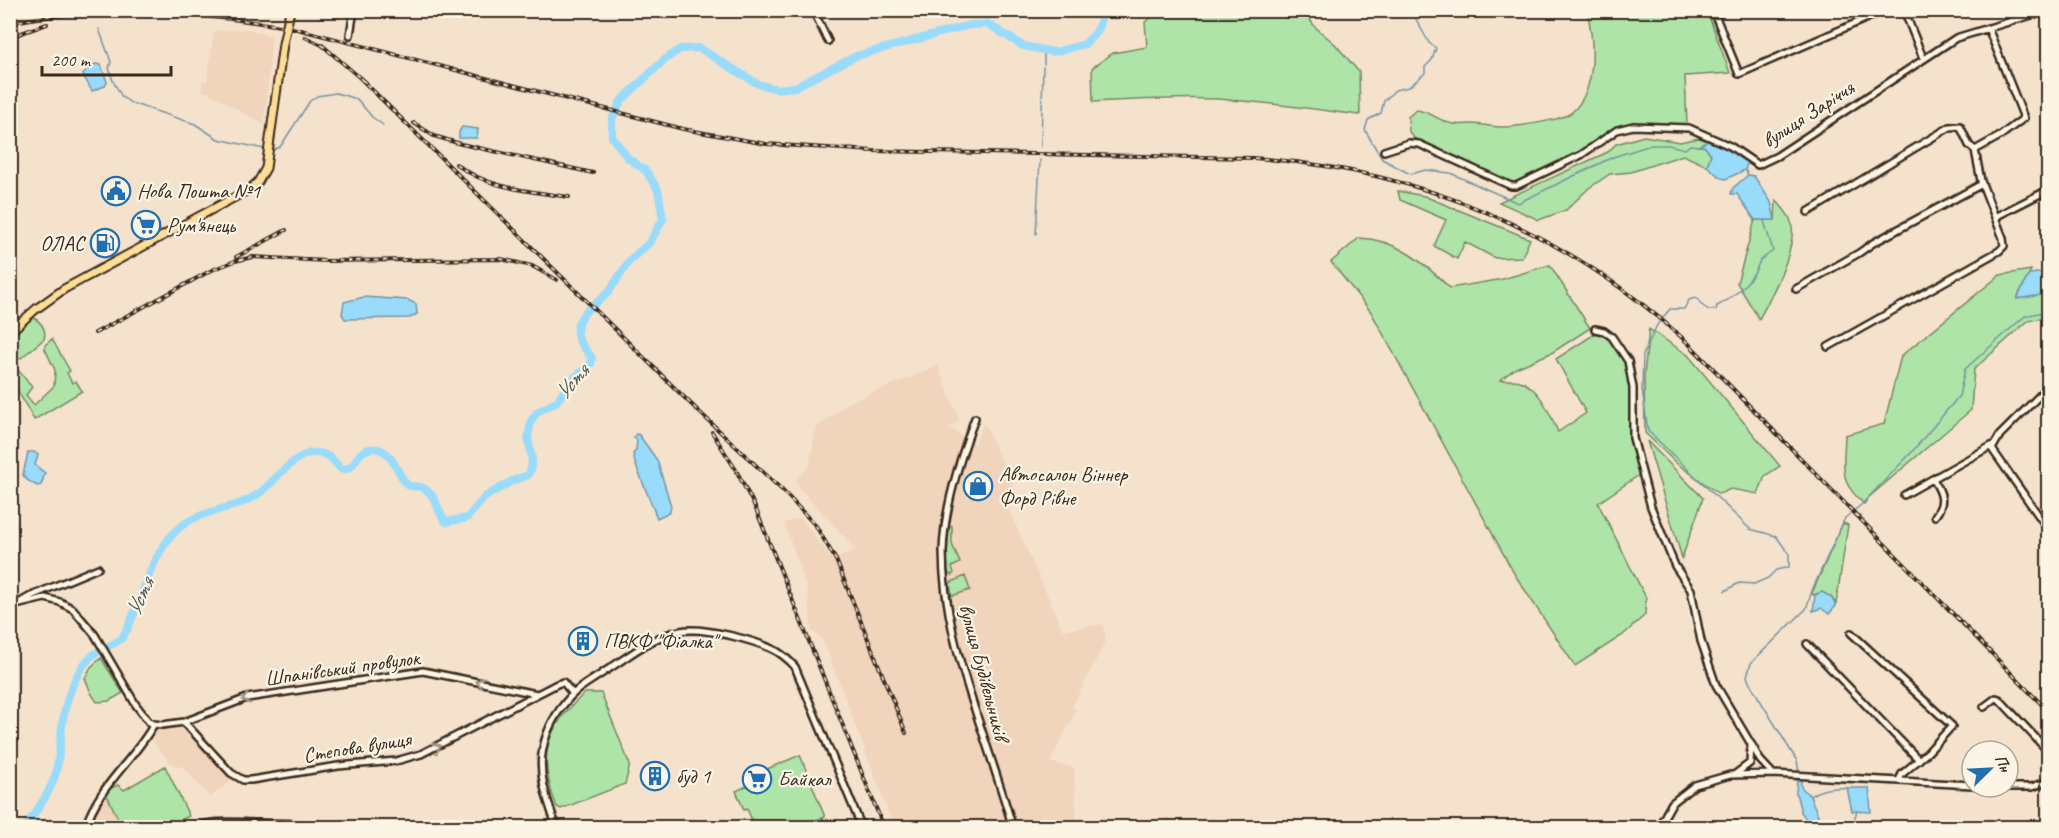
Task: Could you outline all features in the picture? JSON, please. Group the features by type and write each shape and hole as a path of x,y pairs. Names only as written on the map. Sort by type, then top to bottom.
{"main road":[{"path":"10,332 64,289 250,189 258,182 266,168 283,44 290,11"}],"street":[{"path":"350,35 354,10"},
{"path":"813,10 828,41"},
{"path":"1713,10 1739,74 1886,10"},
{"path":"1904,10 1923,58"},
{"name":"вулиця Заріччя","path":"1384,151 1409,142 1419,144 1511,186 1516,186 1581,155 1617,130 1633,126 1689,128 1730,146 1758,165 1777,156 1956,38 2048,10"},
{"path":"1975,150 2000,136 2024,118 1988,28"},
{"path":"1808,212 1950,127 1960,126 1969,145 1975,150 1982,184 2004,242 2004,246 1999,251 1828,347"},
{"path":"1797,289 1873,243 1982,184"},
{"path":"1995,217 2049,190"},
{"path":"1595,328 1612,337 1628,361 1633,388 1633,438 1651,507 1675,566 1691,590 1701,641 1716,685 1760,760 1773,774"},
{"path":"1904,495 1993,445 2000,435 2049,387"},
{"name":"вулиця Будівельників","path":"975,418 954,485 943,549 945,578 948,609 958,658 1014,828"},
{"path":"1993,445 1992,449 2049,529"},
{"path":"1934,479 1943,501 1941,509 1935,516"},
{"path":"13,606 39,592 98,568"},
{"path":"13,606 45,598 60,602 81,616 95,635 136,705 149,722 154,724 144,740 101,792 86,828"},
{"path":"549,828 557,826 542,778 542,750 554,718 573,694 653,641 683,630 711,632 771,648 795,667 862,828"},
{"path":"1851,633 1952,726 1902,774 1899,780"},
{"path":"1807,644 1919,760"},
{"name":"Шпанівський провулок","path":"154,724 184,722 247,698 423,671 537,694"},
{"name":"Степова вулиця","path":"184,722 237,777 243,780 263,779 338,766 396,761 421,754 563,682 573,694"},
{"path":"1984,707 1996,698 1999,699 2049,751"},
{"path":"1734,775 1750,763 1751,744"},
{"path":"1658,828 1672,803 1695,785 1734,775 1773,774 1960,785"},
{"path":"2020,787 2032,787 2049,781"},
{"path":"194,828 202,824 229,823 305,823 348,828"}],"shaded area":[{"path":"247,29 272,36 264,125 208,92 202,91 202,81 207,81 214,31"},
{"path":"938,366 960,421 949,427 974,444 984,423 1015,491 1003,497 1063,630 1103,624 1106,640 1072,707 1076,710 1050,762 1074,768 1077,827 894,827 823,640 812,631 807,589 784,523 800,518 833,560 856,550 794,482 809,467 816,428 849,402"},
{"path":"183,724 233,779 210,797 184,768 170,763 154,743 152,735 156,730"},
{"path":"105,791 122,827 87,827 96,808"},
{"path":"1170,816 1175,827 1142,827"}],"green space":[{"path":"1160,10 1305,11 1314,26 1335,44 1359,72 1360,115 1218,99 1093,102 1092,68 1113,53 1147,47 1145,22"},
{"path":"1587,11 1707,11 1730,73 1685,76 1687,125 1633,123 1616,128 1579,153 1516,184 1511,184 1417,141 1409,132 1408,117 1416,110 1426,112 1449,123 1500,127 1549,121 1572,112 1586,91 1590,78 1592,50"},
{"path":"1644,136 1680,142 1699,138 1708,141 1699,146 1704,146 1711,154 1707,166 1683,155 1631,172 1610,174 1589,188 1566,210 1539,220 1499,202 1608,152 1616,144"},
{"path":"1398,191 1424,196 1530,239 1522,257 1495,258 1465,242 1457,259 1434,246 1446,220 1400,200"},
{"path":"1776,200 1790,219 1791,241 1783,269 1759,319 1737,283 1755,220 1775,220"},
{"path":"1359,238 1386,243 1409,254 1450,288 1503,279 1550,265 1590,328 1553,352 1516,368 1500,380 1520,381 1533,389 1544,402 1558,432 1586,413 1556,359 1596,333 1611,340 1624,360 1628,371 1630,393 1630,438 1639,475 1598,503 1646,598 1645,615 1623,635 1575,666 1515,575 1371,312 1331,262"},
{"path":"2031,270 2017,298 2048,294 2048,317 2028,321 1974,369 1971,410 1868,498 1864,504 1846,481 1844,473 1845,435 1884,424 1901,356 2000,275"},
{"path":"33,317 43,326 44,339 21,358 11,355 10,336"},
{"path":"1649,329 1688,355 1780,466 1765,476 1758,494 1731,489 1719,494 1676,463 1645,433 1644,375"},
{"path":"52,339 70,371 67,373 72,383 76,381 82,391 34,420 14,384 11,386 11,361 32,387 26,395 34,405 54,386 55,370 45,349 45,345"},
{"path":"1647,441 1703,498 1682,558"},
{"path":"1843,523 1848,525 1836,604 1831,597 1822,592 1813,595 1812,593"},
{"path":"952,526 952,544 960,563 952,567 954,573 952,575 948,573 947,558 949,527"},
{"path":"965,576 970,590 952,596 950,583"},
{"path":"101,658 123,693 109,701 97,702 85,678 91,667"},
{"path":"585,693 601,693 630,765 625,784 561,809 557,807 547,773 548,745 561,719"},
{"path":"800,755 825,817 814,821 817,827 755,827 736,791 753,783 756,790 765,786 760,772"},
{"path":"165,766 189,816 168,827 122,827 105,791 118,785 124,790"}],"water":[{"path":"95,64 101,65 107,82 105,86 92,91 83,75 86,69"},
{"path":"462,127 478,129 477,138 459,138"},
{"path":"1708,141 1739,154 1748,161 1745,170 1726,179 1721,178 1707,166 1711,154 1704,146 1698,146"},
{"path":"1748,175 1754,176 1771,202 1775,220 1755,220 1737,194 1731,194 1733,188"},
{"path":"2048,272 2048,294 2017,299 2029,274"},
{"path":"364,297 408,300 416,304 417,314 410,318 345,319 342,314 344,302"},
{"path":"636,434 657,460 671,506 670,512 657,518 635,463 633,454 636,450 637,440 634,437"},
{"path":"28,452 38,455 35,465 45,473 41,485 37,486 23,475"},
{"path":"1822,592 1831,597 1836,606 1829,614 1821,608 1813,611 1815,595"},
{"path":"1797,779 1801,780 1801,787 1810,796 1823,827 1812,827 1801,812 1796,793"},
{"path":"1847,788 1869,788 1871,812 1852,811"}],"waterway":[{"name":"Устя","path":"25,828 54,780 65,708 77,675 92,656 122,638 157,557 170,537 187,522 251,498 261,492 293,462 312,453 322,454 332,459 341,469 346,469 353,465 362,452 374,448 381,450 391,459 407,485 421,487 431,494 446,522 467,518 485,497 512,481 528,475 532,459 528,438 531,421 537,412 556,402 575,377 591,364 592,358 577,334 578,323 585,312 608,293 630,260 650,242 663,219 658,190 646,171 628,158 612,137 612,119 621,101 663,61 680,49 699,48 758,84 777,89 795,87 856,56 970,25 988,24 1023,46 1054,52 1085,44 1097,31 1104,10"},
{"path":"1411,10 1429,43 1436,48 1432,60 1425,67 1425,73 1409,87 1395,90 1384,101 1381,113 1368,120 1365,130 1382,159 1410,174 1426,170 1450,173 1518,203 1613,157 1651,145 1668,145 1685,149 1690,145 1698,146"},
{"path":"99,29 111,62 109,68 113,81 122,97 131,103 195,124 218,139 264,149"},
{"path":"1044,50 1044,64"},
{"path":"1041,147 1043,67"},
{"path":"273,150 280,147 310,101 317,96 336,93 357,99 372,117 383,125"},
{"path":"1036,234 1040,160"},
{"path":"1745,170 1748,175"},
{"path":"1725,591 1739,583 1754,584 1768,578 1776,570 1789,567 1789,554 1776,536 1750,529 1648,431 1642,389 1643,355 1657,325 1670,309 1684,309 1689,300 1695,298 1709,310 1716,310 1717,306 1743,287 1754,274 1760,260 1773,251 1764,221"},
{"path":"1799,772 1797,761 1749,682 1747,676 1751,663 1806,609 1813,588 1845,518 1861,505 1911,453 1959,396 1965,369 2025,316 2048,311"},
{"path":"1810,796 1828,789 1847,788"},
{"path":"1851,828 1857,811"}],"railway":[{"path":"10,23 65,15 142,13 209,16 275,25 683,129 766,144 873,151 1253,158 1314,165 1374,176 1432,192 1488,213 1541,238 1593,269 1642,304 1689,344 2048,711"},
{"path":"10,37 47,24"},
{"path":"305,37 322,45 367,84"},
{"path":"360,78 694,407 781,489 816,526 836,560 906,733"},
{"path":"414,123 434,136 461,144 593,173"},
{"path":"456,164 496,184 525,191 569,197"},
{"path":"236,257 286,230"},
{"path":"95,333 212,270 253,257 326,261 501,259 532,266 557,280"},
{"path":"712,432 736,470 755,507 884,828"}],"place":[{"name":"Нова Пошта №1","path":"116,191"},
{"name":"Рум'янець","path":"146,225"},
{"name":"ОЛАС","path":"105,243"},
{"name":"Автосалон Віннер Форд Рівне","path":"978,486"},
{"name":"ПВКФ \"Фіалка\"","path":"583,641"},
{"name":"буд 1","path":"655,776"},
{"name":"Байкал","path":"757,779"}]}
